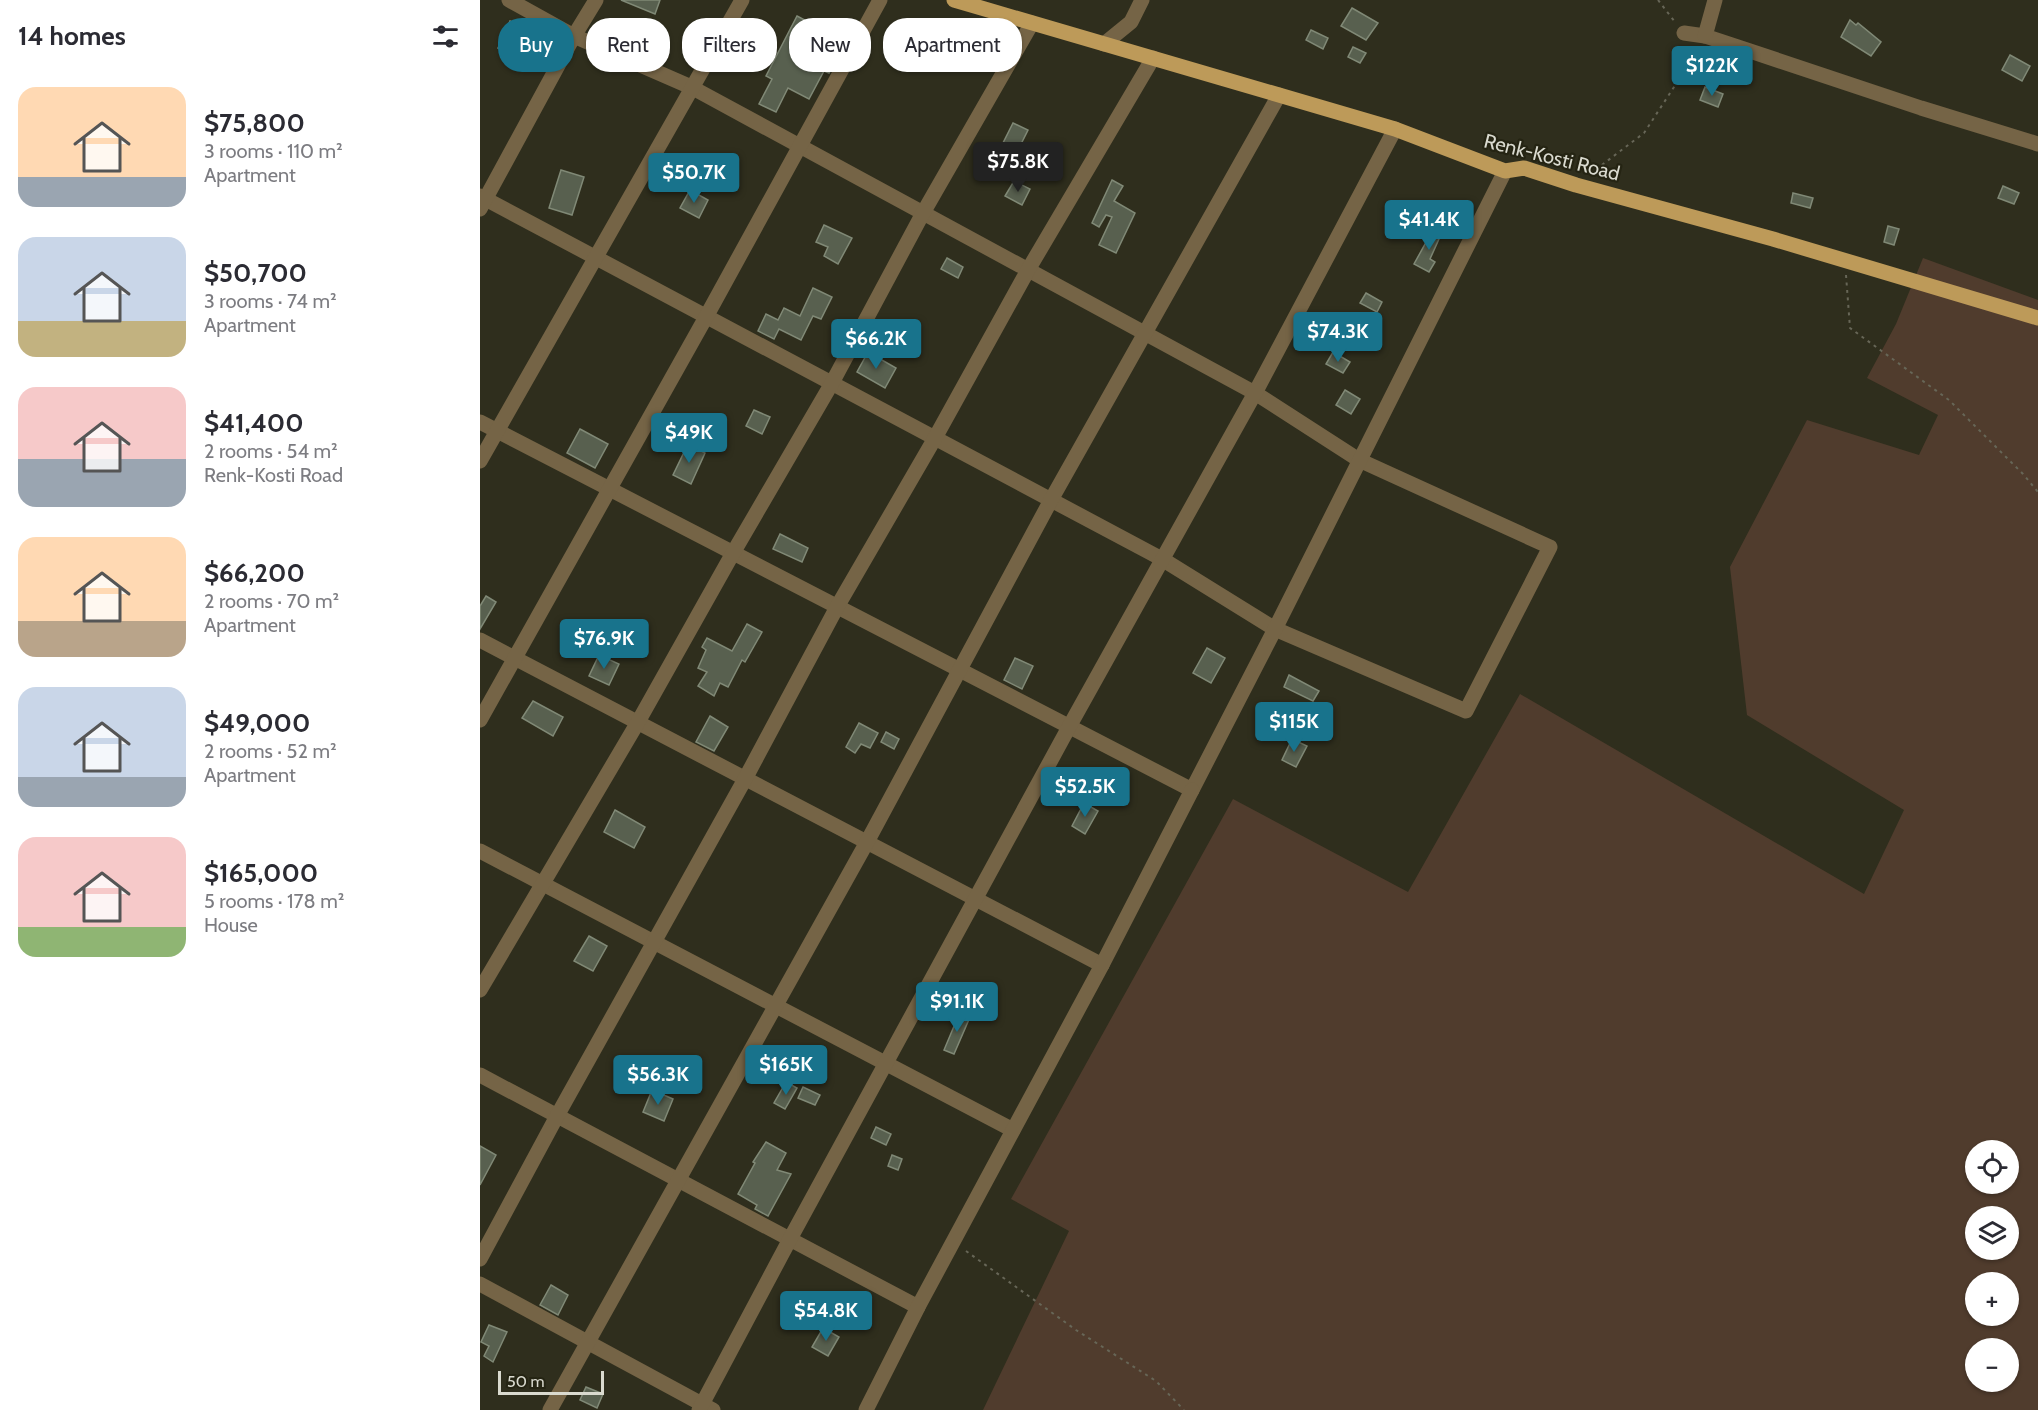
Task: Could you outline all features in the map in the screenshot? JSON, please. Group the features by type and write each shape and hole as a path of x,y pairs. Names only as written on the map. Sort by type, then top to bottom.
{"main road":[{"name":"Renk-Kosti Road","path":"954,0 988,4 1032,23 1395,129 1505,171 1524,168 2038,318"}],"street":[{"path":"509,0 542,18"},
{"path":"554,72 482,202 706,316 1162,559 1275,629 1466,711 1550,547 1359,460 1255,393 691,87 574,36 596,0"},
{"path":"480,461 742,0"},
{"path":"480,720 880,0"},
{"path":"1104,44 1131,21 1142,0"},
{"path":"1705,36 1715,0"},
{"path":"480,990 638,722 1032,23"},
{"path":"1684,33 1705,36 1921,108 2038,144"},
{"path":"480,1259 745,779 837,607 935,438 1028,270 1153,58"},
{"path":"550,1410 867,842 1051,500 1279,95"},
{"path":"480,1284 705,1408 790,1239 1069,727 1255,393 1395,129"},
{"path":"866,1410 918,1307 1102,965 1275,629 1505,171"},
{"path":"480,422 1192,790"},
{"path":"480,640 1102,965"},
{"path":"480,851 1013,1130"},
{"path":"480,1075 918,1307"}],"path":[{"path":"1576,185 1644,134 1676,84 1684,33 1658,0"},
{"path":"1845,260 1850,328 1949,400 2038,492"},
{"path":"954,1242 1076,1330 1156,1381 1184,1410"}],"shaded area":[{"path":"1923,258 2038,300 2038,1410 983,1410 1069,1231 1011,1199 1233,799 1408,892 1520,694 1864,894 1904,810 1747,715 1730,567 1807,420 1919,455 1938,415 1867,378 1896,324"}],"building":[{"path":"621,0 660,0 655,14"},
{"path":"1352,8 1378,23 1366,40 1341,26"},
{"path":"1850,20 1856,25 1858,23 1881,42 1871,56 1841,37"},
{"path":"1311,30 1328,38 1323,49 1306,40"},
{"path":"789,31 789,72 823,72 809,99 788,88 776,112 759,104 772,79 766,76 768,72 777,72 777,55"},
{"path":"1353,47 1366,53 1360,63 1348,57"},
{"path":"2010,55 2030,66 2022,81 2002,70"},
{"path":"1705,87 1723,94 1718,107 1700,100"},
{"path":"1013,123 1028,130 1017,152 1002,145"},
{"path":"561,170 584,177 572,215 549,208"},
{"path":"1112,180 1123,186 1114,201 1135,213 1116,253 1099,245 1112,217 1106,215 1099,227 1092,223"},
{"path":"1014,181 1030,189 1022,205 1005,196"},
{"path":"2003,186 2019,193 2014,204 1998,198"},
{"path":"690,190 708,200 699,218 680,208"},
{"path":"1793,193 1813,198 1810,208 1791,203"},
{"path":"824,225 852,238 838,264 824,256 828,247 816,242"},
{"path":"1435,226 1443,230 1430,259 1435,262 1429,272 1414,264"},
{"path":"1888,226 1899,229 1894,245 1884,242"},
{"path":"947,258 963,267 958,278 941,269"},
{"path":"813,288 832,297 821,319 813,316 801,340 779,329 774,339 758,331 766,314 778,320 784,308 800,316"},
{"path":"1366,293 1382,302 1377,312 1360,303"},
{"path":"868,352 896,368 885,388 857,372"},
{"path":"1333,352 1350,362 1343,373 1326,364"},
{"path":"1345,390 1360,399 1351,414 1336,405"},
{"path":"754,410 770,417 762,434 746,426"},
{"path":"580,429 608,444 595,468 567,453"},
{"path":"688,444 705,453 691,484 673,475"},
{"path":"780,534 808,548 802,562 773,549"},
{"path":"486,596 496,602 480,629 480,606"},
{"path":"747,624 762,632 745,662 742,660 728,687 720,683 714,696 698,686 707,672 698,668 706,650 702,647 707,638 732,651"},
{"path":"1207,648 1225,658 1211,683 1193,673"},
{"path":"599,655 619,664 609,685 589,676"},
{"path":"1015,658 1033,666 1022,689 1004,680"},
{"path":"1289,675 1319,691 1313,701 1284,687"},
{"path":"533,701 563,717 553,736 522,718"},
{"path":"710,716 728,727 714,751 696,742"},
{"path":"859,723 878,733 870,748 861,744 855,753 846,747"},
{"path":"886,732 899,739 894,749 881,742"},
{"path":"1292,739 1307,746 1296,767 1282,760"},
{"path":"1084,803 1098,811 1085,834 1072,826"},
{"path":"615,810 645,827 634,848 604,832"},
{"path":"589,936 607,946 593,971 574,961"},
{"path":"960,1012 970,1017 954,1054 944,1050"},
{"path":"786,1082 797,1088 785,1109 774,1103"},
{"path":"803,1087 820,1095 815,1105 798,1098"},
{"path":"652,1090 673,1099 664,1121 643,1112"},
{"path":"876,1127 891,1134 886,1145 871,1138"},
{"path":"766,1142 786,1153 777,1170 791,1174 768,1216 755,1209 757,1205 738,1194 755,1163 753,1162"},
{"path":"480,1146 496,1155 480,1185"},
{"path":"892,1155 902,1159 898,1170 888,1166"},
{"path":"551,1285 568,1295 558,1315 540,1305"},
{"path":"489,1325 507,1332 493,1362 484,1356 489,1346 481,1342"},
{"path":"823,1328 839,1337 828,1356 812,1347"},
{"path":"586,1387 603,1394 597,1408 580,1400"}]}
